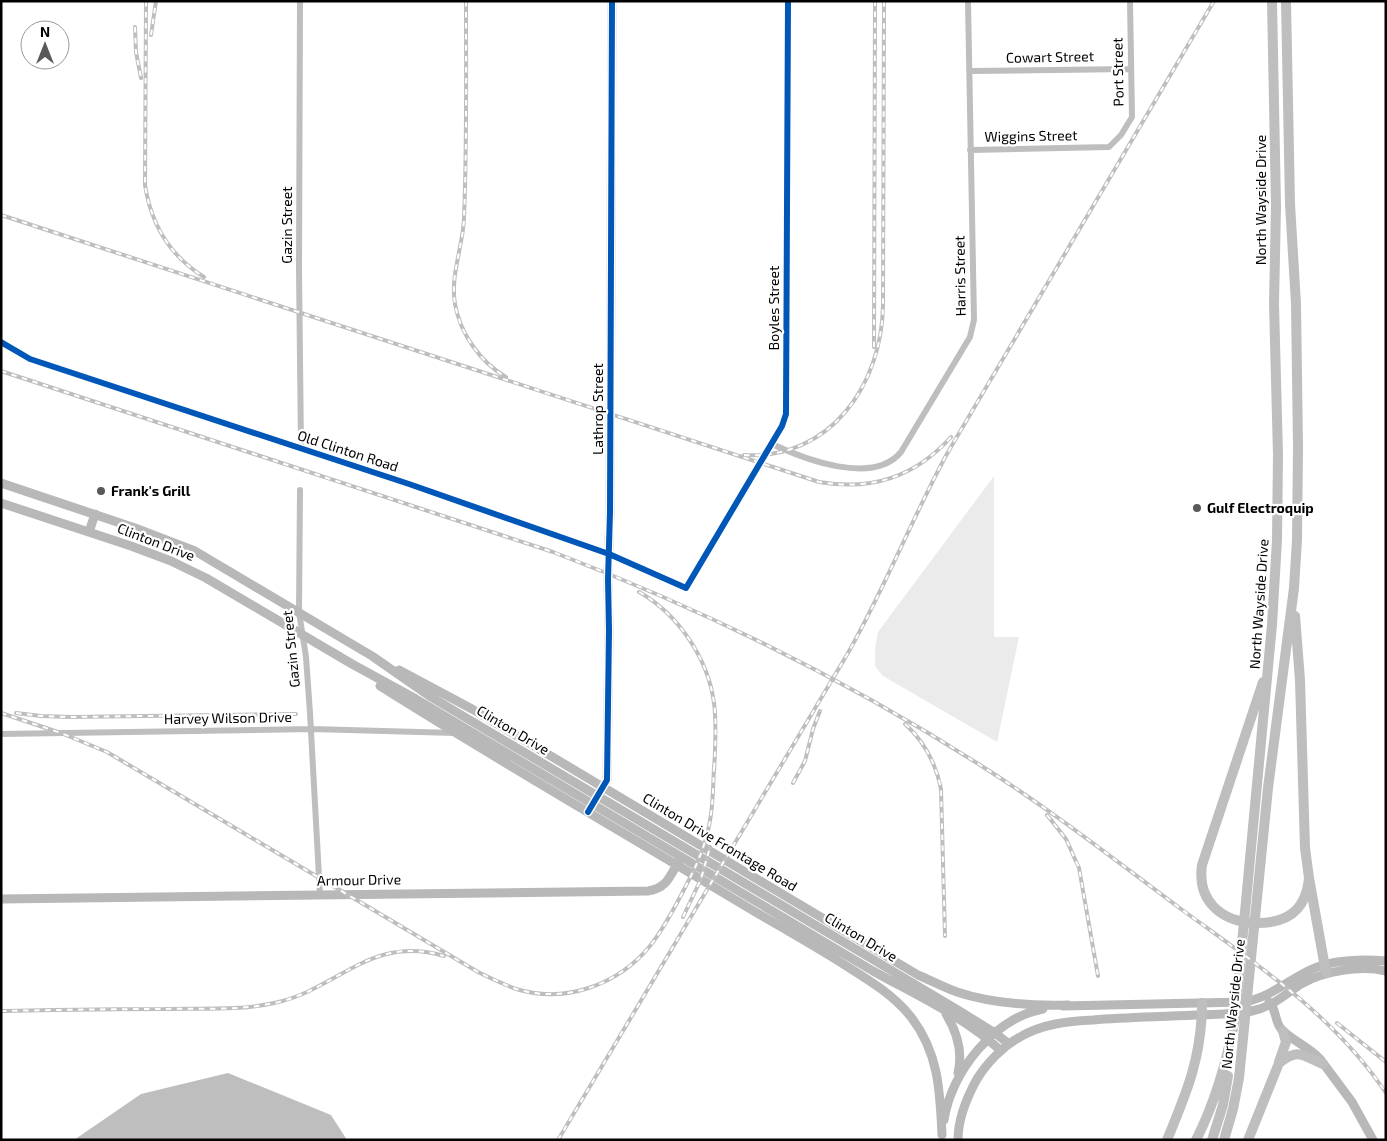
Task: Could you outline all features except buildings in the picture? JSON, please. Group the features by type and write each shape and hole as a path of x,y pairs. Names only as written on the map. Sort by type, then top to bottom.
{"main road":[{"name":"North Wayside Drive","path":"1196,1140 1232,1063 1253,888 1270,651 1278,505 1274,304 1276,206 1272,1"},
{"name":"North Wayside Drive","path":"1224,1140 1237,1094 1232,1063 1235,1018 1281,700 1294,588 1297,540 1298,447 1295,266 1290,204 1286,1"},
{"path":"1294,588 1300,680 1305,848 1308,878 1326,969"},
{"path":"1270,651 1261,689 1204,859 1202,887 1210,902 1223,914 1248,922 1265,923 1285,919 1297,910 1306,893 1308,878"},
{"path":"1167,1140 1189,1088 1195,1065 1200,1039 1202,1003"},
{"path":"1248,1140 1286,1042 1283,1031"},
{"path":"1278,1063 1288,1056 1296,1054 1306,1055 1323,1064"},
{"path":"1212,1140 1223,1105 1232,1063"}],"street":[{"name":"Gazin Street","path":"300,1 299,270 301,448"},
{"name":"Lathrop Street","path":"588,812 607,780 612,1"},
{"name":"Boyles Street","path":"686,588 782,426 786,408 788,1"},
{"name":"Harris Street","path":"772,444 811,460 840,467 878,466 893,461 901,452 972,332 974,320 968,1"},
{"name":"Port Street","path":"1092,148 1110,147 1121,135 1132,117 1130,1"},
{"name":"Cowart Street","path":"970,71 1130,68"},
{"name":"Wiggins Street","path":"970,150 1092,148"},
{"name":"Old Clinton Road","path":"1,342 30,359 301,448 608,554 686,588"},
{"name":"Clinton Drive","path":"1,483 135,528 195,551 372,656 432,697 568,784"},
{"name":"Gazin Street","path":"300,490 299,612 312,729 320,895"},
{"name":"Clinton Drive","path":"1,503 131,546 171,561 206,578 352,664 568,784 817,932 988,1040 1001,1052"},
{"path":"89,532 95,514"},
{"name":"Clinton Drive Frontage Road","path":"372,656 472,709 918,975 955,991 990,1000 1032,1006 1068,1005"},
{"path":"352,664 364,676 455,733 870,981 899,1004 912,1018 929,1049 936,1068 942,1138"},
{"name":"Harvey Wilson Drive","path":"1,734 312,729 455,733"},
{"name":"Armour Drive","path":"1,899 648,891 665,885 691,840"},
{"name":"Clinton Drive","path":"817,932 958,1010 996,1033 1009,1044"},
{"path":"956,1081 966,1064 996,1033 1011,1022 1040,1009 1068,1005 1244,1002 1263,997 1304,974 1356,961 1386,961"},
{"path":"958,1140 958,1129 970,1092 980,1074 1009,1044 1020,1036 1053,1024 1082,1020 1241,1013 1272,1005 1326,969 1386,971"},
{"path":"918,975 958,1010"},
{"path":"870,981 928,1002"},
{"path":"1263,997 1272,1005 1276,1020 1283,1031 1314,1052 1352,1102 1373,1140"},
{"path":"1182,1003 1182,1016"},
{"path":"1082,1005 1082,1020"},
{"path":"942,1138 945,1115 959,1067 960,1052 954,1029 945,1012"}],"shaded area":[{"path":"994,476 994,637 1019,637 997,742 883,676 875,666 875,648 878,632"},
{"path":"228,1073 331,1115 347,1140 74,1140 141,1094"}],"railway":[{"path":"146,1 145,185 152,213 164,238 181,259 204,277"},
{"path":"151,35 156,1"},
{"path":"466,1 464,218 455,272 455,304 466,336 480,355 506,377"},
{"path":"874,347 875,1"},
{"path":"744,455 775,453 802,445 826,431 845,412 861,389 873,363 880,335 883,305 884,1"},
{"path":"558,1140 848,653 948,452 1214,1"},
{"path":"135,27 136,52 141,78"},
{"path":"1,215 819,482 857,484 891,478 923,462 951,437"},
{"path":"1,371 553,552 664,597 825,675 929,733 1032,799 1237,950 1292,992 1318,1015 1343,1039 1386,1093"},
{"path":"639,592 653,601 678,625 689,639 705,670 711,686 715,712 714,772"},
{"path":"793,783 805,761 813,729 820,711"},
{"path":"1,713 61,733 107,752 478,972 516,989 535,993 553,994 589,988 606,981 622,971 637,960 650,946 678,901 704,846 711,811 714,766"},
{"path":"16,713 71,717 296,714"},
{"path":"905,724 918,738 928,754 936,771 941,789 945,936"},
{"path":"1047,815 1066,839 1079,868 1098,976"},
{"path":"683,917 701,879 710,847"},
{"path":"1,1011 219,1009 261,1006 297,996 355,966 395,952 418,951 444,956"},
{"path":"1337,1023 1386,1062"}],"cycle path":[{"path":"588,812 607,780 612,1"},
{"path":"1,342 30,359 409,484 609,554 686,588 782,426 786,414 788,1"}],"place":[{"name":"Frank's Grill","path":"101,491"},
{"name":"Gulf Electroquip","path":"1197,508"}]}
